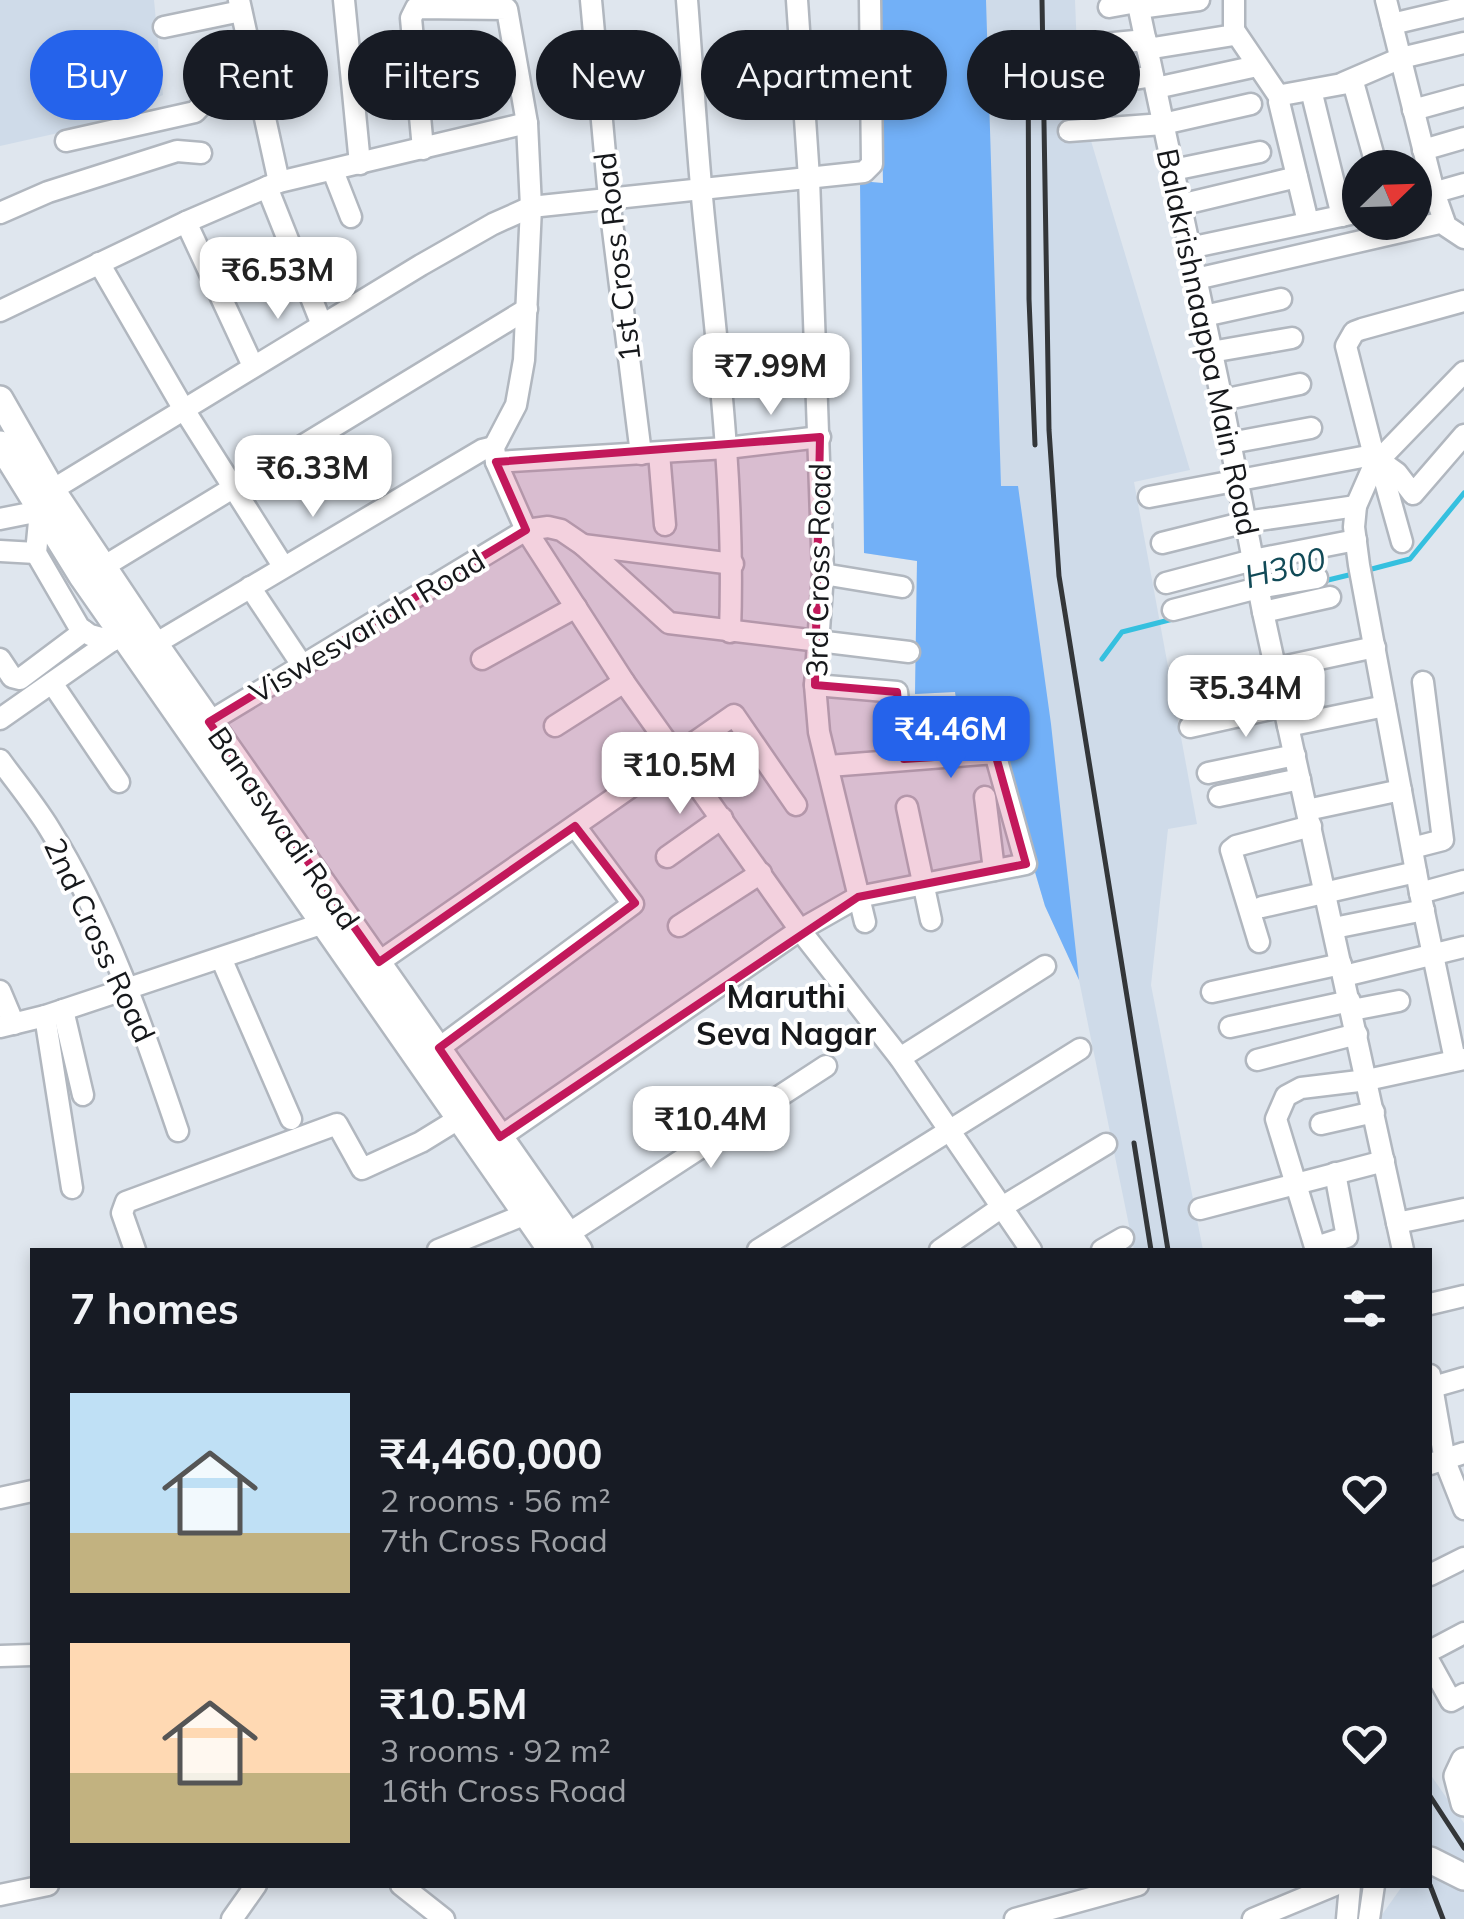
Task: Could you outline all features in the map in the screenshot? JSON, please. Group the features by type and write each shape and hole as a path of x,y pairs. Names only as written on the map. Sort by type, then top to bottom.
{"main road":[{"name":"Banaswadi Road","path":"0,400 46,500 117,637 335,920 379,962 500,1137 566,1245"},
{"name":"Banaswadi Road","path":"0,444 103,567 209,722 460,1118 526,1214 566,1245"},
{"path":"1464,1762 1457,1776 1464,1803"},
{"path":"1432,1861 1464,1877"},
{"path":"1432,1870 1464,1886"}],"street":[{"path":"344,0 360,164"},
{"name":"1st Cross Road","path":"591,0 609,198 665,526"},
{"path":"687,0 701,188 728,448 730,632"},
{"name":"3rd Cross Road","path":"797,0 820,438 823,574 815,685 819,732 866,922"},
{"path":"0,520 46,500 253,366 493,224 531,207 864,172 872,164 870,0"},
{"path":"1109,8 1199,0"},
{"path":"1234,0 1236,33 1280,98 1308,222"},
{"path":"1386,0 1423,150 1464,138"},
{"name":"Balakrishnaappa Main Road","path":"1138,3 1260,599 1403,1248"},
{"path":"164,27 240,5 245,30"},
{"path":"1392,24 1464,7"},
{"path":"423,149 412,18 416,8 507,9 526,122 531,207 524,360 516,405 495,455 526,530 624,682 800,930 900,1058 1029,1248"},
{"path":"1140,44 1230,37 1236,33"},
{"path":"1343,84 1400,58 1464,43"},
{"path":"1140,83 1257,66"},
{"path":"1280,98 1355,84 1372,150"},
{"path":"1310,90 1342,187"},
{"path":"1413,110 1464,96"},
{"path":"1069,131 1163,124 1251,104"},
{"path":"66,140 183,115"},
{"path":"263,120 273,184 322,325"},
{"path":"0,311 273,184 526,122"},
{"path":"0,214 48,192 177,152 201,153"},
{"path":"1173,170 1260,152"},
{"path":"333,171 351,217"},
{"path":"1180,205 1297,178"},
{"path":"1432,193 1464,184"},
{"path":"1432,204 1456,229"},
{"path":"1190,248 1342,216"},
{"path":"186,222 253,366"},
{"path":"1196,279 1456,229"},
{"path":"99,263 283,566"},
{"path":"1204,316 1281,299"},
{"path":"1402,542 1375,460 1346,346 1350,337 1362,329 1464,300"},
{"path":"103,567 527,308"},
{"path":"1212,352 1292,338"},
{"path":"1335,1173 1347,1237 1316,1248 1276,1119 1286,1096 1301,1088 1367,1080 1460,1059 1416,872 1361,573 1356,506 1375,460 1464,372"},
{"path":"1222,400 1300,384"},
{"path":"1230,443 1312,428"},
{"path":"1150,498 1237,479 1375,460 1397,472 1413,494 1464,435"},
{"path":"155,644 482,450 495,455 650,454 820,438"},
{"path":"46,500 36,553 79,627 117,637"},
{"path":"1162,543 1246,522 1356,506"},
{"path":"526,530 555,528 583,545 669,622 910,652"},
{"name":"Viswesvariah Road","path":"209,722 526,530"},
{"path":"1166,583 1253,560 1356,540"},
{"path":"583,545 732,564"},
{"path":"0,552 36,553"},
{"path":"823,574 902,586"},
{"path":"1260,599 1316,578"},
{"path":"250,587 302,666"},
{"path":"1173,610 1260,599 1330,597"},
{"path":"482,658 576,607"},
{"path":"0,660 12,677 20,680 84,631"},
{"path":"0,719 117,637"},
{"path":"1189,686 1374,647"},
{"path":"52,682 118,782"},
{"path":"555,726 624,682"},
{"path":"1412,848 1442,840 1423,682"},
{"path":"815,685 897,692 904,759"},
{"path":"1190,728 1385,706"},
{"path":"379,962 734,716 796,805"},
{"path":"500,1137 800,930 858,897 1026,864 995,753 828,766"},
{"path":"1208,774 1295,755"},
{"name":"2nd Cross Road","path":"0,760 50,829 127,987 178,1131"},
{"path":"1220,796 1300,779"},
{"path":"1259,942 1231,850 1309,818 1401,790"},
{"path":"985,797 994,870"},
{"path":"907,808 931,920"},
{"path":"666,857 722,818"},
{"path":"439,1048 632,905 633,900 574,826"},
{"path":"1262,907 1416,872"},
{"path":"679,926 761,874"},
{"path":"1334,928 1422,902 1464,881"},
{"path":"0,991 7,1026 335,920"},
{"path":"1212,992 1464,947"},
{"path":"221,958 291,1119"},
{"path":"900,1058 1044,966"},
{"path":"1230,1028 1398,1001"},
{"path":"54,1013 84,1095"},
{"path":"54,1013 72,1188"},
{"path":"1257,1060 1357,1034"},
{"path":"761,1248 1080,1049"},
{"path":"566,1245 826,1066"},
{"path":"1321,1124 1374,1112"},
{"path":"133,1248 122,1214 126,1202 337,1124 362,1169 460,1118"},
{"path":"943,1248 1106,1144"},
{"path":"1200,1209 1384,1161"},
{"path":"1397,1222 1464,1210"},
{"path":"443,1248 526,1214"},
{"path":"1106,1248 1123,1238"},
{"path":"1432,1304 1464,1296"},
{"path":"1432,1380 1464,1378"},
{"path":"1434,1412 1464,1508"},
{"path":"0,1498 30,1491"},
{"path":"1432,1573 1464,1558"},
{"path":"1432,1650 1464,1633"},
{"path":"0,1656 30,1655"},
{"path":"1432,1667 1451,1701 1464,1694"},
{"path":"0,1895 34,1888"},
{"path":"232,1919 254,1888"},
{"path":"404,1888 444,1919"},
{"path":"1015,1919 1127,1888"},
{"path":"1253,1919 1328,1888"},
{"path":"1347,1919 1350,1888"},
{"path":"1369,1919 1374,1888"}],"highlighted area":[{"path":"820,437 815,685 897,692 904,759 995,753 1026,864 858,897 500,1137 439,1048 635,903 575,826 379,962 209,722 526,530 496,462"}],"shaded area":[{"path":"0,0 154,0 157,30 30,30 30,120 106,120 0,146"},
{"path":"880,0 1075,0 1076,30 967,30 967,120 1085,120 1190,470 1134,482 1197,824 1168,829 1151,985 1203,1248 1134,1248 1079,980 1045,906 999,750 964,749 955,692 915,694 917,561 864,553 883,183 882,120 947,120 947,30 880,30"},
{"path":"880,0 986,0 987,30 967,30 967,120 990,120 1001,486 1018,486 1051,724 1079,980 1045,906 999,750 964,749 955,692 915,694 917,561 864,553 860,181 883,183 882,120 947,120 947,30 880,30"},
{"path":"1432,1777 1464,1823 1464,1919 1379,1919 1401,1888 1432,1888"}],"waterway":[{"name":"H300","path":"1368,570 1410,559 1464,493"},
{"name":"H300","path":"1324,581 1357,573"},
{"name":"H300","path":"1102,659 1122,632 1173,619"}],"railway":[{"path":"1042,0 1049,430 1059,576 1168,1248"},
{"path":"1028,120 1035,445"},
{"path":"1134,1143 1151,1248"},
{"path":"1432,1799 1464,1848"},
{"path":"1431,1888 1443,1919"}],"district":[{"name":"Maruthi Seva Nagar","path":"786,1014"}]}
